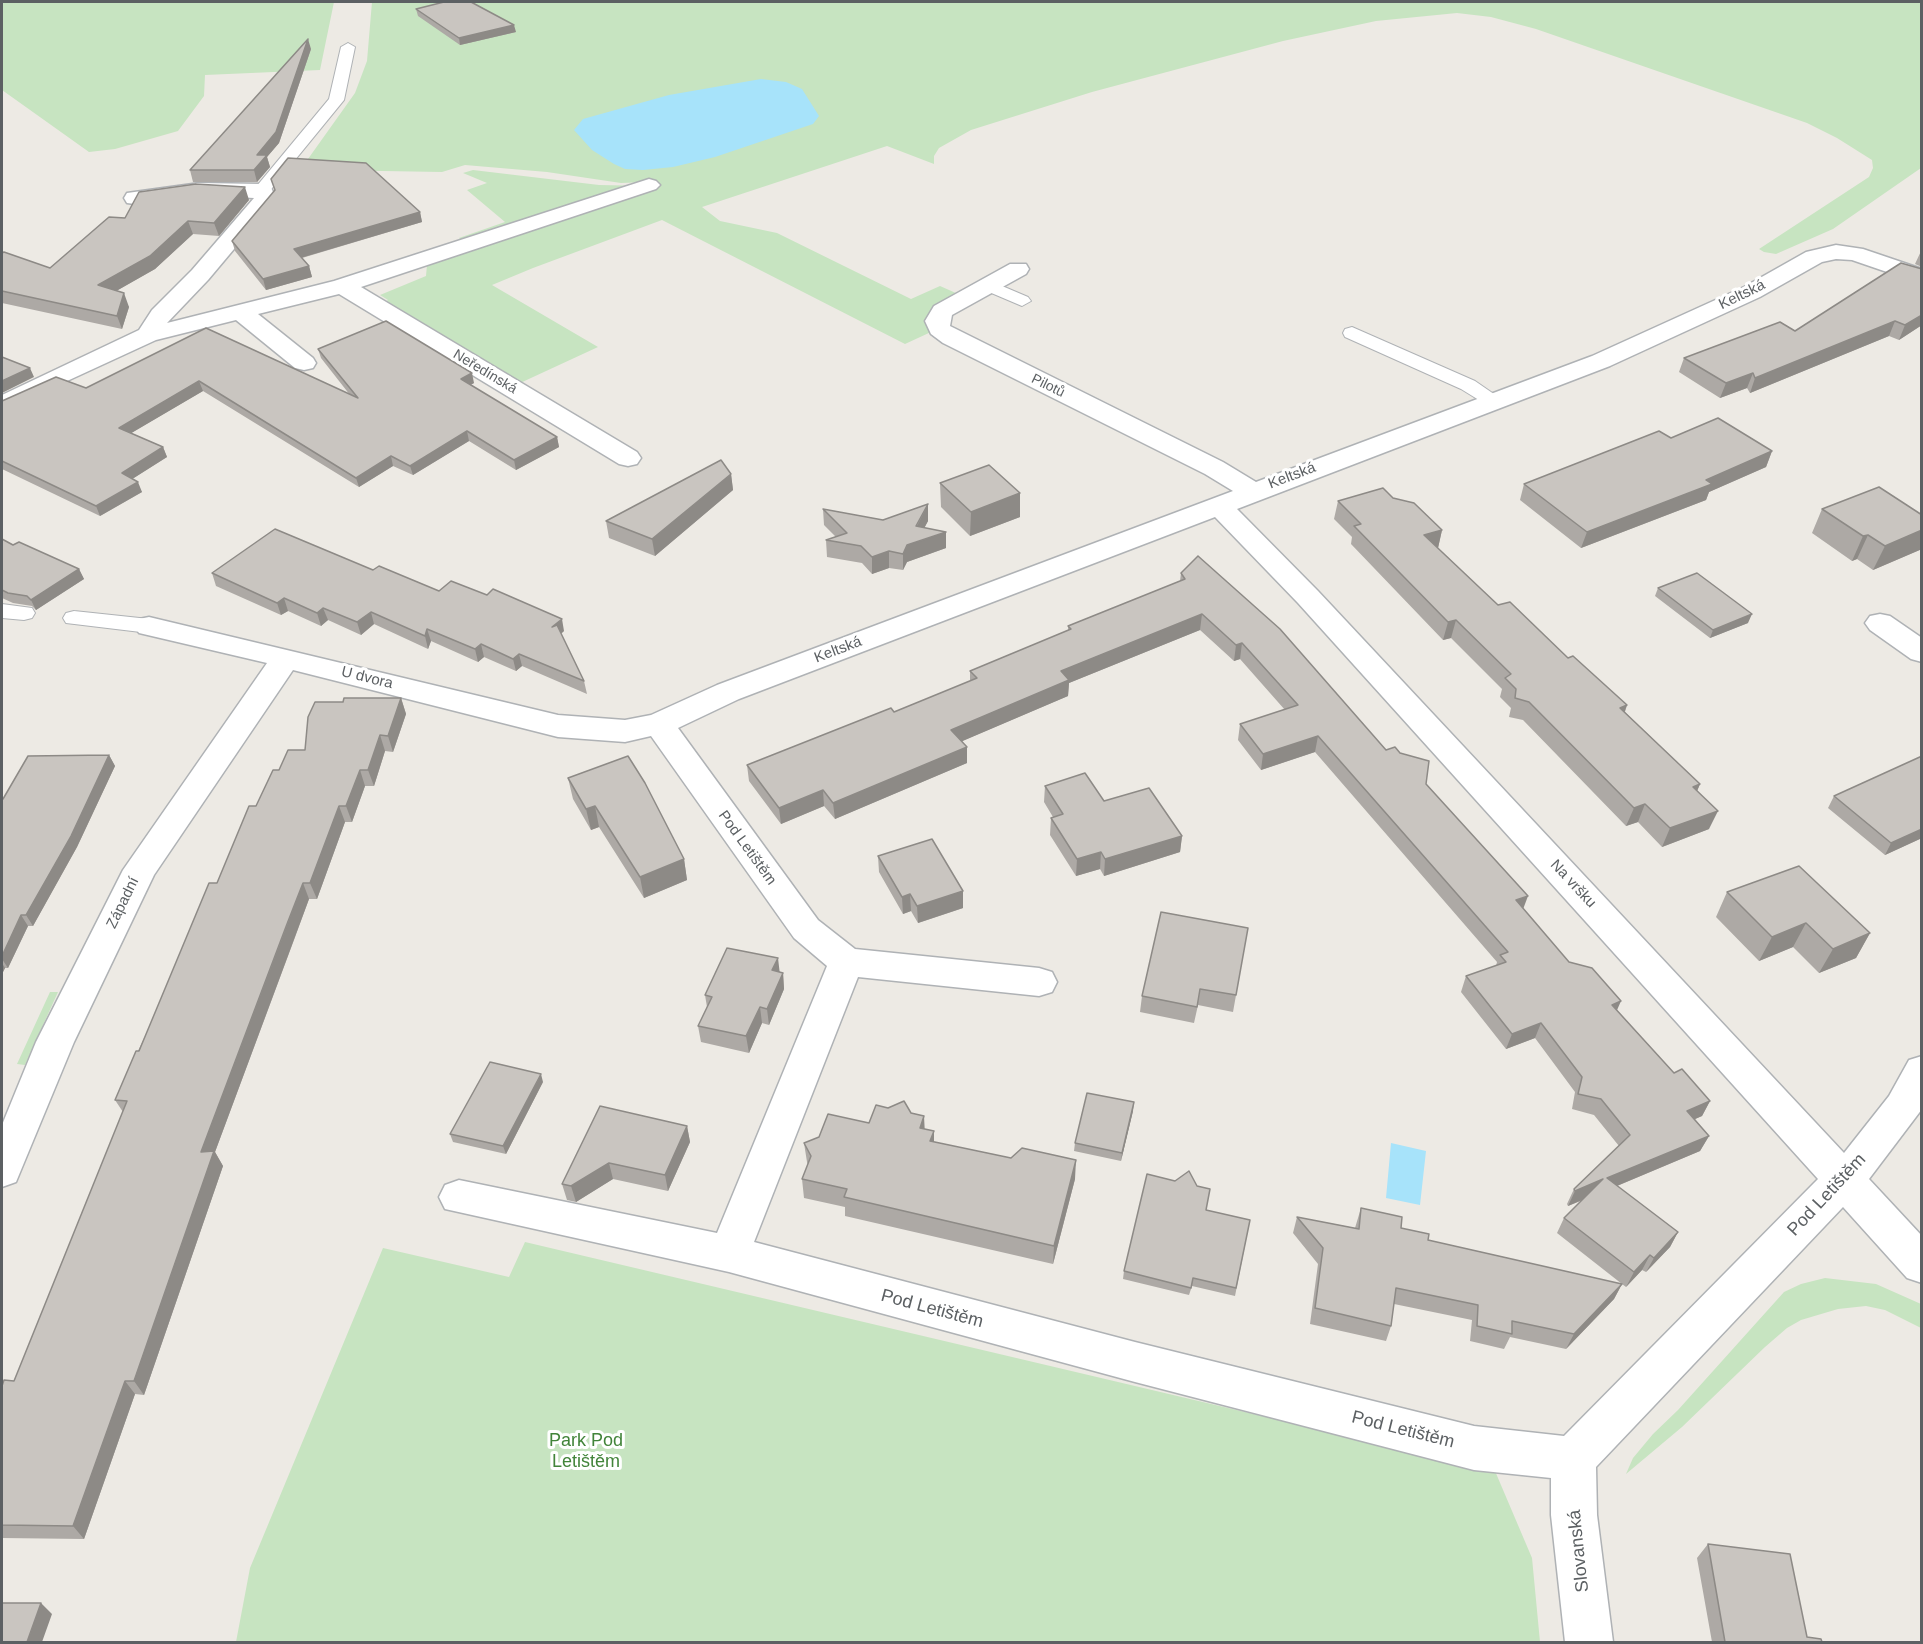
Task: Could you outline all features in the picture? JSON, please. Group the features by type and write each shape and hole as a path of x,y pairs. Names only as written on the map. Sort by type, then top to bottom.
{"street":[{"path":"2,404 148,335 342,286 649,185"},
{"path":"135,198 200,189 262,190 265,199 200,275 160,315 148,335"},
{"name":"Keltská","path":"659,724 728,692 1220,507 1251,491 1601,361 1752,292 1825,253 1862,255 1922,277"},
{"name":"Pilotů","path":"1018,269 942,311 937,321 943,333 1214,468 1251,491"},
{"name":"Neředínská","path":"342,286 628,458"},
{"path":"242,313 304,363"},
{"name":"Na vršku","path":"1220,507 1324,614 1922,1265"},
{"path":"1880,623 1922,652"},
{"name":"U dvora","path":"149,626 558,726 625,731 659,724"},
{"name":"Západní","path":"2,1170 55,1042 140,870 286,658"},
{"name":"Pod Letištěm","path":"659,724 806,928 846,962"},
{"path":"729,1254 846,962 1039,982"},
{"name":"Pod Letištěm","path":"459,1197 729,1254 1113,1356 1473,1448 1573,1459 1843,1179 1903,1107 1922,1071"},
{"name":"Slovanská","path":"1573,1459 1574,1515 1590,1642"}],"lane":[{"path":"262,190 336,100 348,47"},
{"path":"988,285 1022,301"},
{"path":"1352,333 1468,386 1494,401"},
{"path":"2,611 24,613"},
{"name":"U dvora","path":"74,618 149,626"}],"green space":[{"path":"2,2 334,2 320,70 205,75 204,96 178,131 115,149 89,152 2,90"},
{"path":"372,2 1921,2 1921,168 1833,229 1776,254 1764,252 1759,249 1869,177 1873,168 1872,160 1837,138 1807,123 1536,29 1491,17 1457,13 1376,21 1283,41 1092,92 971,130 939,148 934,156 934,164 887,146 702,207 720,221 777,233 911,299 940,286 958,294 931,311 928,316 931,332 905,344 662,220 492,285 598,347 518,384 380,305 388,300 380,295 426,276 427,265 470,248 459,238 505,222 467,190 487,183 463,173 473,170 599,185 650,186 648,182 621,183 547,172 465,165 442,172 323,170 303,166 355,93 367,61"},
{"path":"50,992 58,992 25,1065 17,1064"},
{"name":"Park Pod Letištěm","path":"525,1242 1495,1471 1532,1558 1540,1642 236,1642 250,1568 383,1248 509,1277"},
{"path":"1825,1278 1876,1284 1921,1304 1921,1328 1885,1310 1866,1306 1838,1309 1801,1320 1787,1328 1765,1347 1682,1427 1626,1474 1633,1458 1653,1434 1678,1410 1784,1292 1801,1284"}],"water":[{"path":"761,79 786,82 802,89 819,116 813,124 715,157 673,167 643,170 625,169 614,164 592,150 574,130 583,119 669,95"},
{"path":"1391,1143 1426,1151 1420,1205 1386,1198"}],"building":[{"path":"444,2 471,2 514,25 459,38 416,9"},
{"path":"308,39 276,132 257,155 267,155 254,170 190,170"},
{"path":"288,158 366,163 420,212 294,249 309,266 263,279 232,241 275,190 271,179"},
{"path":"196,184 245,187 214,223 188,221 150,256 98,285 124,293 117,316 2,291 2,253 50,268 109,217 125,218 139,192"},
{"path":"1901,263 1922,269 1922,315 1905,325 1895,321 1755,378 1753,373 1726,383 1684,358 1780,322 1795,331"},
{"path":"386,321 472,373 461,379 557,437 514,460 467,431 410,466 391,456 356,478 199,381 119,428 163,447 122,473 138,482 96,506 2,461 2,401 56,377 86,388 206,328 358,398 318,349"},
{"path":"2,357 30,368 2,381"},
{"path":"1718,418 1772,451 1706,480 1712,484 1587,532 1524,484 1659,431 1671,438"},
{"path":"721,460 731,474 652,539 606,521"},
{"path":"989,465 1020,493 971,512 940,483"},
{"path":"1879,487 1922,515 1922,530 1885,546 1868,535 1863,536 1822,509"},
{"path":"1383,488 1393,498 1414,503 1442,530 1424,535 1498,605 1510,602 1568,658 1573,656 1627,705 1620,708 1700,784 1693,787 1718,811 1670,828 1645,804 1634,808 1529,702 1515,698 1516,689 1505,678 1511,674 1456,620 1448,622 1354,526 1361,524 1338,501"},
{"path":"928,504 916,526 946,532 907,545 903,554 889,551 872,557 861,546 826,540 847,533 823,509 883,520"},
{"path":"275,529 373,570 379,566 439,591 451,581 487,595 493,589 562,619 552,627 557,625 584,681 519,654 513,659 481,644 475,649 427,629 425,636 371,612 357,622 323,608 317,613 284,598 277,603 212,573"},
{"path":"2,539 13,545 19,542 79,569 31,600 27,596 8,593 2,590"},
{"path":"1198,556 1280,629 1386,750 1395,747 1400,753 1429,761 1426,784 1528,896 1516,900 1569,962 1592,968 1621,1001 1612,1005 1674,1073 1682,1069 1710,1101 1687,1111 1709,1136 1607,1178 1678,1232 1654,1258 1650,1255 1634,1272 1564,1218 1603,1179 1575,1191 1574,1189 1630,1135 1601,1099 1578,1094 1582,1077 1541,1023 1512,1034 1466,976 1506,962 1500,955 1508,952 1318,736 1263,754 1240,724 1298,705 1242,643 1236,645 1202,614 1061,671 1069,680 951,730 967,747 833,803 823,790 779,808 747,765 891,708 894,712 977,678 970,671 1071,629 1068,626 1185,579 1181,573"},
{"path":"1697,573 1752,614 1713,630 1658,588"},
{"path":"344,698 401,698 388,736 380,735 368,770 360,770 346,806 339,806 310,883 303,883 201,1152 214,1151 134,1381 125,1381 73,1526 2,1525 2,1386 4,1380 14,1381 127,1101 115,1100 136,1051 139,1051 209,883 217,883 249,806 256,806 273,770 279,770 288,750 305,750 308,717 315,702 343,702"},
{"path":"109,755 71,836 26,915 21,915 2,956 2,799 28,756"},
{"path":"628,756 645,783 684,859 640,877 595,806 586,809 568,778"},
{"path":"1922,756 1922,829 1891,843 1834,796"},
{"path":"1085,773 1104,801 1149,788 1182,836 1105,859 1101,852 1077,859 1051,818 1063,814 1045,786"},
{"path":"932,839 963,891 917,906 910,894 902,897 878,856"},
{"path":"1799,866 1870,933 1833,949 1806,923 1772,937 1727,892"},
{"path":"1161,912 1248,928 1236,995 1200,989 1197,1007 1142,996"},
{"path":"727,948 778,958 772,970 783,973 767,1009 760,1007 746,1036 698,1026 712,997 705,995"},
{"path":"490,1062 541,1074 503,1146 450,1134"},
{"path":"1087,1093 1134,1102 1122,1153 1075,1143"},
{"path":"904,1101 911,1113 924,1116 920,1128 934,1131 930,1141 1011,1158 1022,1148 1076,1160 1054,1246 844,1197 847,1189 802,1179 811,1156 804,1143 819,1137 828,1114 869,1123 876,1105 888,1108"},
{"path":"600,1106 687,1126 665,1175 609,1163 571,1186 562,1184"},
{"path":"1189,1171 1197,1186 1210,1189 1206,1210 1250,1220 1236,1288 1193,1278 1191,1288 1124,1271 1147,1174 1175,1181"},
{"path":"1361,1208 1402,1217 1401,1228 1429,1234 1428,1240 1622,1284 1574,1334 1512,1321 1512,1334 1477,1326 1478,1305 1396,1288 1391,1326 1315,1308 1323,1248 1297,1217 1359,1229"},
{"path":"1708,1544 1790,1554 1807,1637 1821,1639 1822,1642 1725,1642"},
{"path":"2,1603 41,1603 27,1642 2,1642"}]}
